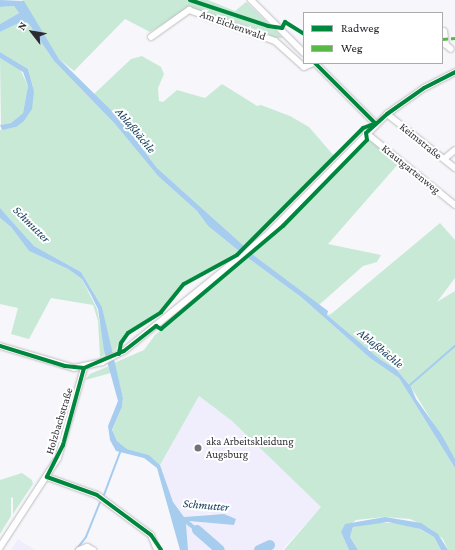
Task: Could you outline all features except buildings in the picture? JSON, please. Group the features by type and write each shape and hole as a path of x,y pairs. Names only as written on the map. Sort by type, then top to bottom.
{"street":[{"name":"Am Eichenwald","path":"250,0 303,51"},
{"name":"Am Eichenwald","path":"151,37 189,10 275,41 304,67 312,64"},
{"path":"444,31 446,45 451,49"},
{"name":"Am Eichenwald","path":"315,64 376,124"},
{"path":"0,346 65,366 84,368 119,354 255,245 366,133 387,114 424,88 455,72"},
{"name":"Keimstraße","path":"387,114 455,168"},
{"name":"Krautgartenweg","path":"366,133 455,205"},
{"path":"444,159 455,150"},
{"name":"Holzbachstraße","path":"0,547 47,477 63,445 84,368"},
{"path":"47,477 97,495 151,535 158,549"},
{"path":"79,550 87,547 93,550"}],"shaded area":[{"path":"199,396 232,421 321,507 282,550 188,550 184,530 185,524 189,526 188,521 234,525 236,519 211,514 184,517 173,502 160,465"},
{"path":"18,539 35,550 11,550"}],"green space":[{"path":"22,0 208,0 235,11 246,2 283,38 275,38 262,31 189,8 150,32 125,19 74,71 59,59"},
{"path":"14,6 19,13 0,24 0,7"},
{"path":"23,21 29,24 54,61 115,124 158,176 197,211 208,226 239,251 183,284 160,311 127,332 116,349 111,352 102,307 81,272 34,246 0,208 0,130 16,127 34,91 28,69 0,52 0,32"},
{"path":"142,56 161,67 164,74 158,88 159,101 163,102 177,90 205,98 222,84 257,106 261,105 290,116 309,127 335,157 244,246 157,168 120,119 94,94 131,59"},
{"path":"0,58 20,69 28,86 23,113 11,123 1,125"},
{"path":"368,140 371,140 399,163 328,244 381,255 377,262 363,266 319,305 252,254 284,227"},
{"path":"0,218 11,227 29,251 68,269 82,279 97,309 106,354 100,357 98,321 93,305 51,298 29,339 11,334 18,308 0,304"},
{"path":"440,223 455,240 455,278 437,302 455,291 455,459 411,387 396,369 381,360 327,315 331,314"},
{"path":"248,258 301,297 370,358 399,378 455,468 455,550 448,550 443,539 429,528 410,519 385,517 356,520 341,532 349,550 284,550 321,507 232,421 199,396 160,465 149,455 127,449 117,441 112,431 122,407 123,398 114,363 144,350 155,335"},
{"path":"109,366 111,373 85,380 90,374"},
{"path":"22,473 32,480 33,484 13,514 13,498 11,497 11,516 0,534 0,480"},
{"path":"372,523 398,523 419,529 434,537 441,550 358,550 350,537 353,527"}],"water":[{"path":"0,0 24,1 59,59 120,119 157,168 244,246 239,251 208,226 197,211 158,176 115,124 54,61 29,24 23,21 0,32 0,24 19,13 14,6 0,7"},
{"path":"0,52 28,69 34,91 32,109 24,121 16,127 2,130 0,125 11,123 23,113 28,86 23,72 0,58"},
{"path":"0,208 34,246 81,272 102,307 123,398 122,407 112,430 117,441 127,449 149,455 160,465 173,502 184,517 224,514 236,519 234,525 189,521 208,537 206,540 186,524 188,550 180,550 157,468 144,458 116,451 110,440 108,426 118,401 104,350 98,309 90,293 82,279 68,269 29,251 11,227 0,218"},
{"path":"252,254 328,311 327,315 381,360 396,369 411,387 416,399 441,434 455,459 455,468 399,378 370,358 301,297 248,258"},
{"path":"385,517 421,523 438,534 448,550 441,550 434,537 420,529 388,522 353,527 350,537 358,550 349,550 341,532 345,524"}],"waterway":[{"path":"410,385 455,346"},
{"path":"104,495 121,450"},
{"path":"76,550 86,537 100,503"},
{"path":"197,530 220,550"},
{"path":"259,550 270,545"}],"marked path":[{"path":"443,39 455,38"}],"cycle path":[{"path":"190,0 268,26 282,28 285,22 303,33"},
{"path":"316,64 376,124"},
{"path":"0,346 65,366 84,368 124,351 156,326 161,329 283,226 367,140 366,133 387,114 424,88 455,72"},
{"path":"119,354 121,343 128,333 161,312 184,284 237,255 363,128 371,125"},
{"path":"84,368 63,445 47,477 97,495 151,535 161,550"}],"place":[{"name":"aka Arbeitskleidung Augsburg","path":"198,448"}],"water label":[{"name":"Ablaßbächle","path":"135,131"},
{"name":"Schmutter","path":"31,225"},
{"name":"Ablaßbächle","path":"380,349"},
{"name":"Schmutter","path":"206,506"}]}
